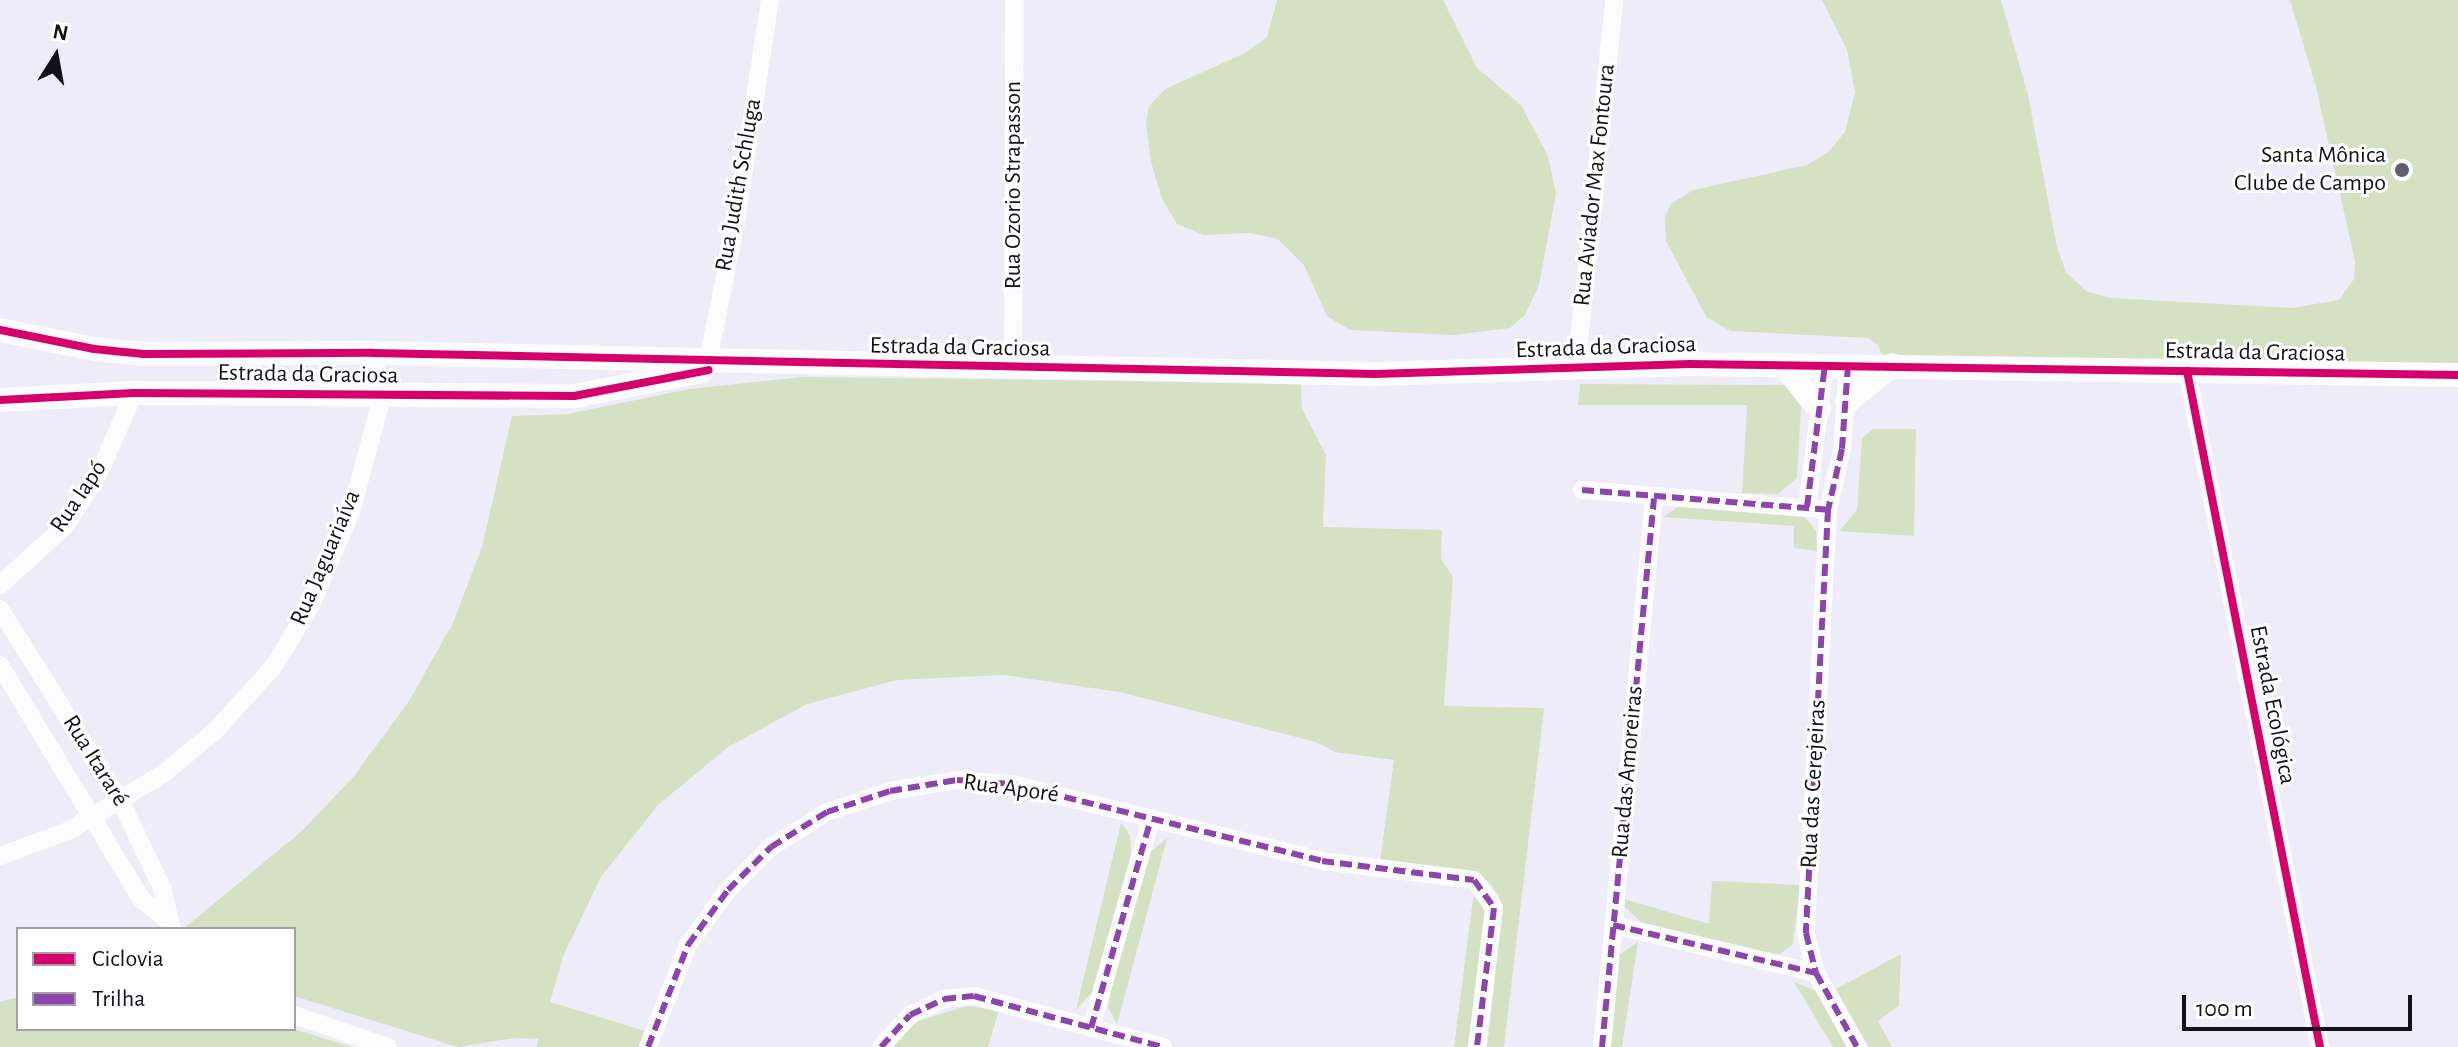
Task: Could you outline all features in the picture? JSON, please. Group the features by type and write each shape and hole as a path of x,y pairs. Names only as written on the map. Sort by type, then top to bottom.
{"main road":[{"name":"Estrada da Graciosa","path":"0,330 94,349 144,354 373,353 707,366 756,363 1013,369 1576,370 1892,365 2458,375"},
{"path":"1784,365 1819,409"},
{"path":"1847,402 1892,365"},
{"name":"Estrada da Graciosa","path":"0,400 134,393 574,396 707,366"}],"street":[{"name":"Rua Judith Schluga","path":"707,366 736,222 770,0"},
{"name":"Rua Ozorio Strapasson","path":"1013,369 1014,0"},
{"name":"Rua Aviador Max Fontoura","path":"1576,370 1614,0"},
{"path":"373,353 382,397"},
{"path":"1807,507 1819,409 1837,365"},
{"name":"Rua das Cerejeiras","path":"1837,365 1847,402 1828,510 1806,933 1816,973 1857,1047"},
{"name":"Estrada Ecológica","path":"2187,371 2320,1047"},
{"name":"Rua Iapó","path":"0,585 65,526 99,473 134,393"},
{"name":"Rua Jaguariaíva","path":"0,856 93,818 121,802 215,731 274,666 311,605 351,512 382,397"},
{"path":"1582,490 1828,510"},
{"name":"Rua das Amoreiras","path":"1602,1047 1654,498"},
{"name":"Rua Itararé","path":"0,609 121,802 162,888 170,925"},
{"name":"Rua Itararé","path":"0,665 141,899 170,925"},
{"name":"Rua Aporé","path":"648,1047 688,945 728,890 771,847 827,812 890,791 957,780 1012,784 1150,822 1322,861 1474,880 1489,894 1494,908 1477,1047"},
{"path":"1091,1028 1150,822"},
{"path":"1613,925 1816,973"},
{"path":"881,1047 910,1015 944,999 974,996 1004,1000 1163,1047"},
{"path":"296,1016 388,1047"}],"green space":[{"path":"1277,0 1443,0 1477,68 1521,105 1548,156 1556,194 1539,285 1525,315 1510,328 1454,335 1350,330 1327,316 1304,265 1278,239 1249,233 1204,235 1177,224 1162,199 1151,162 1146,123 1149,106 1165,89 1245,53 1267,37"},
{"path":"1822,0 2001,0 2028,95 2057,247 2066,272 2086,291 2110,298 2292,308 2339,300 2354,279 2355,261 2316,87 2290,0 2458,0 2458,385 1885,364 1878,345 1868,338 1731,331 1707,318 1666,241 1665,217 1671,204 1693,190 1807,165 1828,152 1845,132 1855,92 1847,50"},
{"path":"803,377 1301,383 1302,409 1326,455 1323,527 1442,530 1441,559 1453,577 1444,706 1544,708 1504,1047 1487,1047 1501,924 1499,896 1489,882 1472,871 1380,861 1394,760 1335,752 1316,742 1119,692 1005,675 897,680 807,704 728,747 658,805 601,877 564,954 550,1002 645,1031 641,1047 537,1047 538,1039 515,1038 458,1047 296,997 296,927 185,927 302,831 354,776 409,701 453,623 482,547 512,416 568,414 689,389"},
{"path":"1580,384 1787,385 1801,407 1797,478 1778,494 1742,493 1747,405 1578,405"},
{"path":"1873,429 1916,429 1914,536 1839,531 1857,510 1862,438"},
{"path":"1679,506 1804,516 1816,531 1818,551 1794,548 1794,526 1663,517"},
{"path":"1121,823 1130,835 1131,854 1093,991 1076,1010"},
{"path":"1167,838 1117,1024 1108,1007 1110,994 1148,854"},
{"path":"1712,881 1800,885 1793,944 1779,955 1643,924 1625,907 1624,899 1709,924"},
{"path":"1474,891 1485,912 1469,1047 1454,1047"},
{"path":"1638,942 1622,1047 1608,1047 1619,955"},
{"path":"1901,954 1899,1006 1878,1021 1892,1047 1869,1047 1836,989"},
{"path":"1794,982 1816,991 1849,1047 1833,1047"},
{"path":"16,998 16,1031 296,1030 351,1047 0,1047 0,1002"},
{"path":"967,1006 999,1010 988,1047 889,1047 918,1021"}],"marked path":[{"path":"1807,507 1825,364"},
{"path":"1848,365 1842,449 1828,510 1806,933 1816,973 1857,1047"},
{"path":"1582,490 1828,510"},
{"path":"1602,1047 1654,498"},
{"path":"648,1047 688,945 728,890 771,847 827,812 890,791 957,780 1012,784 1322,861 1474,880 1494,908 1477,1047"},
{"path":"1091,1028 1150,822"},
{"path":"1613,925 1816,973"},
{"path":"881,1047 910,1015 944,999 974,996 1163,1047"}],"cycle path":[{"path":"0,330 94,349 144,354 373,353 1375,374 1690,364 2458,375"},
{"path":"0,400 134,393 574,396 709,370"},
{"path":"2187,371 2320,1047"}],"place":[{"name":"Santa Mônica Clube de Campo","path":"2402,170"}]}
